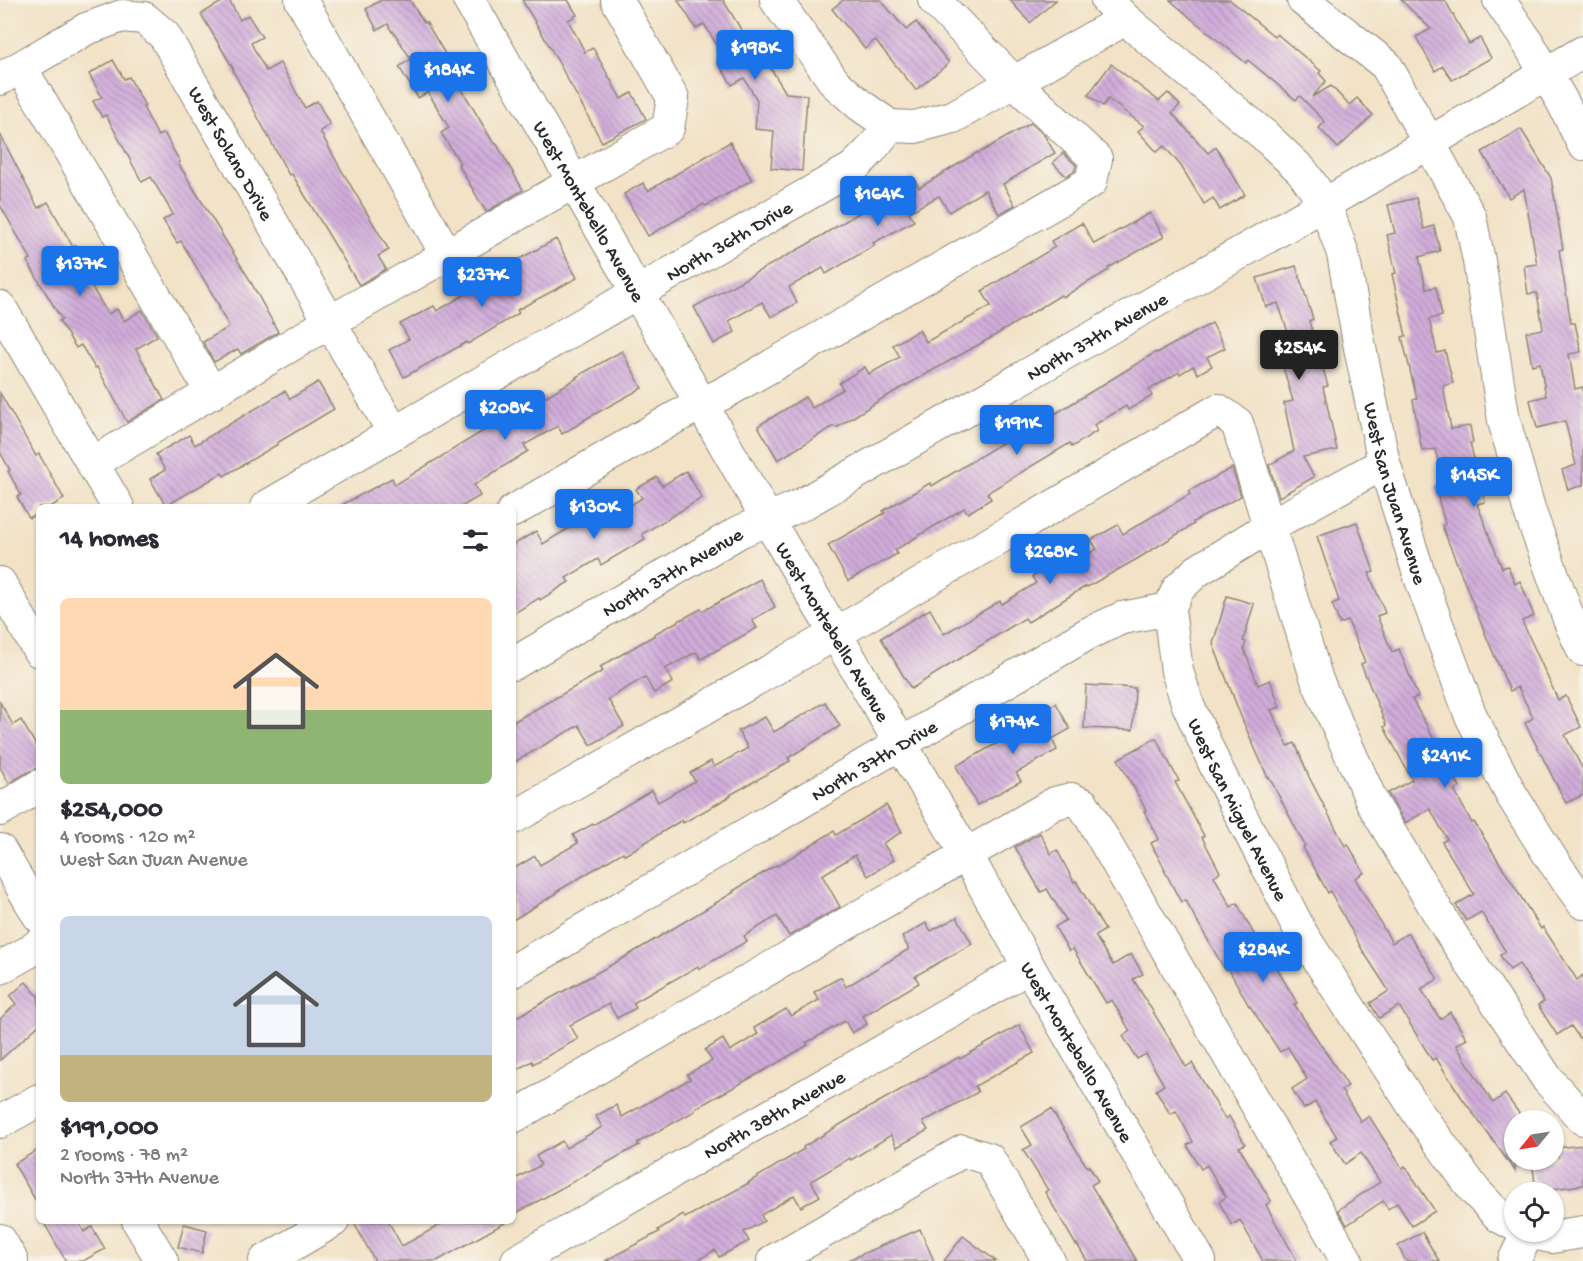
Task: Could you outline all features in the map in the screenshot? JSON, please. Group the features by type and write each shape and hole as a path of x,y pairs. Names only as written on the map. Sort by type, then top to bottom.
{"street":[{"path":"302,0 447,255"},
{"name":"West Montebello Avenue","path":"469,0 768,520 966,854 1200,1261"},
{"path":"93,463 330,322 668,128 673,98 617,0"},
{"path":"776,0 835,83 860,105 890,126 915,128 953,117 1014,82 1116,10"},
{"path":"516,509 676,417 726,392 1091,182 1096,159 1014,82 933,0"},
{"path":"1303,0 1386,65 1470,217 1504,421 1530,513 1570,622 1583,650"},
{"path":"1499,0 1527,41 1563,103 1583,144"},
{"name":"West San Juan Avenue","path":"1116,10 1264,135 1302,171 1325,204 1343,254 1384,463 1421,580 1470,714 1511,794 1551,858 1583,903"},
{"name":"West Solano Drive","path":"10,73 86,29 122,16 144,18 164,35 394,433"},
{"name":"North 37th Avenue","path":"516,662 739,532 812,499 1325,204 1583,52"},
{"path":"10,73 212,393"},
{"name":"North 36th Drive","path":"271,504 853,168 890,126"},
{"path":"0,307 116,504"},
{"path":"516,816 835,634 1218,410 1237,423 1317,680 1374,806 1448,929 1548,1080 1583,1119"},
{"path":"1168,609 1178,589 1197,572 1270,526 1384,463"},
{"path":"0,583 36,646"},
{"name":"North 37th Drive","path":"516,969 1089,633 1122,618 1168,609"},
{"name":"West San Miguel Avenue","path":"1168,609 1177,671 1188,705 1216,767 1303,936 1418,1113 1475,1191 1504,1218"},
{"path":"0,810 36,788"},
{"path":"516,1115 1055,802 1071,800 1083,804 1347,1261"},
{"path":"0,850 36,911"},
{"path":"0,968 36,947"},
{"name":"North 38th Avenue","path":"517,1261 1029,967"},
{"path":"0,1122 36,1102"},
{"path":"773,1261 963,1151 989,1159 1049,1261"},
{"path":"140,1224 162,1261"},
{"path":"265,1261 328,1224"},
{"path":"1564,1235 1583,1233"},
{"path":"0,1240 12,1261"},
{"path":"1514,1261 1523,1242"}],"building":[{"path":"229,0 240,20 248,15 262,37 251,43 266,71 280,63 305,108 317,101 330,125 320,131 389,250 378,256 386,269 359,285 292,174 289,175 234,70 201,14"},
{"path":"381,0 410,0 457,74 454,76 523,190 486,212 441,133 449,128 428,92 418,98 399,67 411,59 388,24 377,30 366,9"},
{"path":"522,0 568,0 577,15 568,20 585,52 593,48 621,99 632,93 646,119 602,142"},
{"path":"678,0 723,0 745,36 749,33 786,93 807,95 802,171 771,168 774,131 755,129 757,100 744,78 732,85 717,61 724,56 704,24 696,29"},
{"path":"843,0 881,0 906,30 916,22 949,63 916,90 875,40 865,49 832,9"},
{"path":"1010,0 1056,0 1030,23"},
{"path":"1170,0 1230,0 1275,37 1277,34 1321,71 1319,73 1326,81 1312,97 1331,86 1349,105 1357,98 1373,115 1338,148 1319,128 1325,122 1300,96 1296,100 1248,60 1246,63"},
{"path":"1401,0 1445,0 1469,44 1480,38 1491,58 1452,80 1443,66 1435,71 1416,37 1431,29"},
{"path":"113,60 124,79 129,77 158,136 164,133 180,162 178,163 248,277 278,332 241,354 238,349 214,362 203,342 229,327 220,307 181,241 177,243 163,220 173,214 151,177 142,182 106,115 102,117 93,101 102,97 89,74"},
{"path":"1111,64 1159,101 1168,93 1180,105 1172,113 1208,153 1216,147 1245,195 1220,210 1213,198 1204,204 1181,166 1164,146 1157,152 1138,131 1144,126 1108,99 1103,106 1088,95"},
{"path":"1031,123 1044,135 1055,153 1003,184 1015,205 999,214 985,190 949,212 939,196 909,212 914,221 873,243 875,245 826,274 823,268 789,287 797,303 771,317 762,302 729,321 735,332 714,344 694,307 808,244 913,177 919,188"},
{"path":"1521,129 1551,178 1563,249 1559,250 1571,323 1575,323 1581,352 1569,354 1575,389 1583,387 1583,485 1568,490 1562,470 1576,465 1565,421 1537,428 1530,400 1546,396 1540,363 1532,365 1526,332 1543,329 1537,293 1528,294 1524,266 1537,264 1524,189 1509,198 1482,152"},
{"path":"0,134 38,208 48,202 73,247 76,245 91,270 84,274 108,314 117,309 124,321 142,310 157,336 136,349 164,400 127,422 97,367 95,368 81,345 76,348 59,321 62,320 27,261 31,259 0,205"},
{"path":"730,142 752,180 648,236 624,194 643,183 648,191"},
{"path":"1063,153 1076,165 1075,170 1066,176 1053,163"},
{"path":"1416,198 1424,229 1434,226 1440,251 1419,257 1426,289 1436,287 1442,316 1429,319 1437,353 1445,351 1453,383 1443,386 1451,429 1470,426 1473,443 1470,443 1485,502 1477,504 1502,568 1508,566 1515,584 1520,581 1534,616 1522,621 1558,700 1566,696 1581,727 1565,735 1583,770 1583,795 1566,803 1525,723 1533,718 1518,687 1510,691 1442,526 1445,524 1435,486 1444,484 1435,449 1422,451 1413,400 1417,399 1402,337 1406,336 1392,274 1396,273 1387,235 1395,233 1388,205"},
{"path":"1150,213 1164,237 778,460 758,426 805,397 812,408 843,389 839,383 865,367 869,374 900,357 893,345 919,330 926,342 991,306 982,291 1055,247 1051,241 1082,223 1094,244"},
{"path":"556,239 577,278 517,310 519,313 468,344 467,342 404,377 389,350 409,339 400,324 434,306 437,311 505,271 503,268"},
{"path":"1296,266 1313,319 1309,321 1328,386 1323,387 1337,450 1303,457 1314,477 1279,497 1269,465 1294,451 1284,403 1293,401 1276,343 1290,338 1278,303 1266,307 1257,278"},
{"path":"1212,323 1225,348 1207,357 1212,366 1198,374 1193,366 1180,374 1179,372 1149,390 1152,396 1128,410 1126,406 1094,425 1097,431 1072,447 1070,443 987,493 991,499 968,513 964,508 895,550 897,554 848,581 828,545 885,513 883,511 930,483 932,486 1044,417 1045,420 1156,352"},
{"path":"622,351 642,388 562,434 558,426 524,445 528,451 474,485 480,496 466,504 344,504 392,478 395,485"},
{"path":"318,382 334,409 224,476 222,473 169,504 165,504 150,479 165,470 156,454 189,435 195,445 285,391 290,399"},
{"path":"0,393 36,456 39,454 64,499 55,504 36,504 36,514 29,518 17,497 21,495 0,452"},
{"path":"1232,468 1241,496 1193,522 1194,524 1137,559 1086,586 1028,622 1025,618 911,689 881,638 930,609 944,634 1000,601 1002,604 1036,583 1032,577 1057,562 1061,569 1097,549 1091,540 1118,525 1123,534 1190,494 1189,491"},
{"path":"686,471 702,498 642,534 645,539 601,565 598,559 566,578 569,582 516,612 516,543 536,531 543,544 595,510 603,522 642,498 636,489 657,477 662,486"},
{"path":"1357,522 1374,572 1369,573 1385,613 1377,616 1392,652 1399,649 1418,697 1412,699 1460,787 1454,790 1472,823 1474,822 1541,929 1543,927 1577,980 1583,975 1583,1043 1571,1026 1557,1035 1538,1005 1544,1002 1519,964 1510,970 1500,955 1506,952 1481,912 1466,921 1456,905 1474,894 1442,842 1447,839 1430,809 1405,823 1388,793 1412,780 1384,727 1386,725 1361,664 1365,662 1348,621 1340,624 1332,604 1339,601 1317,536"},
{"path":"760,579 775,607 752,620 757,628 701,659 696,652 665,669 673,682 654,693 645,677 608,699 624,726 591,745 579,725 516,761 516,720 603,671 600,667 654,634 701,609 703,611"},
{"path":"1227,596 1254,604 1243,641 1246,642 1244,649 1258,685 1270,680 1280,707 1271,710 1288,746 1295,743 1309,777 1345,846 1348,844 1364,873 1355,878 1392,943 1408,933 1438,979 1421,989 1440,1019 1450,1012 1467,1039 1456,1045 1493,1103 1505,1094 1517,1110 1504,1110 1504,1156 1436,1058 1432,1060 1399,1006 1379,1018 1370,1003 1389,991 1363,951 1330,891 1328,893 1268,778 1213,644"},
{"path":"1086,685 1135,688 1133,730 1084,728"},
{"path":"0,702 13,725 21,720 36,745 36,769 9,783 0,767"},
{"path":"825,702 840,726 788,758 790,761 731,796 683,823 682,820 625,855 623,852 516,918 516,867 535,856 540,865 578,843 573,835 652,790 658,802 695,781 690,773 711,761 714,767 748,748 738,731 765,717 774,732"},
{"path":"1056,703 1070,729 1052,739 1057,750 1016,773 1021,781 977,805 956,766 1016,733 1013,727"},
{"path":"1156,738 1179,781 1175,782 1220,872 1214,876 1231,907 1237,903 1268,960 1271,958 1297,1003 1294,1004 1348,1086 1341,1090 1361,1122 1369,1116 1402,1168 1405,1166 1435,1211 1412,1226 1397,1203 1388,1209 1383,1201 1347,1225 1338,1210 1380,1182 1361,1153 1345,1164 1330,1141 1337,1137 1315,1102 1304,1109 1292,1089 1307,1079 1288,1047 1280,1052 1249,1006 1228,968 1225,970 1185,900 1181,902 1164,870 1151,843 1159,839 1118,759"},
{"path":"886,805 902,832 883,843 894,860 868,876 855,855 822,875 840,907 789,936 777,916 744,936 747,941 633,1003 636,1008 617,1018 609,1004 570,1025 578,1039 533,1064 532,1061 516,1070 516,1017 622,959 834,831 836,835"},
{"path":"1040,833 1051,854 1057,850 1074,882 1076,881 1105,930 1095,936 1113,965 1131,954 1143,974 1133,979 1186,1067 1192,1063 1225,1119 1229,1116 1245,1144 1239,1147 1271,1201 1266,1205 1297,1261 1263,1261 1240,1220 1232,1225 1219,1202 1226,1197 1207,1165 1201,1169 1187,1145 1193,1142 1176,1111 1170,1114 1156,1090 1164,1085 1146,1054 1137,1059 1123,1036 1130,1031 1112,1000 1106,1003 1073,949 1069,951 1055,927 1066,920 1047,889 1041,892 1015,847"},
{"path":"957,917 972,944 915,976 919,983 863,1016 867,1024 852,1033 845,1021 806,1043 808,1045 637,1143 639,1145 516,1213 516,1178 541,1165 536,1156 562,1141 566,1148 602,1127 596,1116 616,1105 622,1117 690,1079 687,1074 712,1061 705,1050 723,1039 730,1051 758,1034 754,1028 786,1009 791,1016 819,1000 814,992 841,977 846,987 909,949 902,937 926,923 931,931"},
{"path":"26,982 36,994 36,1028 0,1060 0,1019 16,1004 10,996"},
{"path":"1019,1025 1034,1053 975,1086 978,1092 923,1122 928,1130 897,1147 891,1135 811,1181 820,1196 801,1207 794,1195 761,1215 764,1221 744,1232 749,1241 719,1257 715,1250 696,1261 605,1261 659,1232 658,1230 683,1214 685,1218 749,1183 861,1112"},
{"path":"1051,1109 1098,1181 1091,1185 1137,1261 1087,1261 1045,1192 1048,1190 1023,1150 1032,1145 1021,1127"},
{"path":"1583,1145 1583,1185 1564,1187 1564,1182 1535,1182 1533,1170 1564,1170 1564,1147"},
{"path":"36,1151 36,1201 14,1164"},
{"path":"45,1224 80,1224 84,1232 92,1227 105,1249 83,1261 66,1261"},
{"path":"184,1224 207,1230 202,1253 178,1247"},
{"path":"355,1224 390,1224 402,1246 442,1224 503,1224 437,1261 375,1261"},
{"path":"920,1229 934,1261 846,1261"},
{"path":"1422,1232 1439,1261 1406,1261 1398,1246"},
{"path":"963,1236 996,1261 944,1261"}]}
